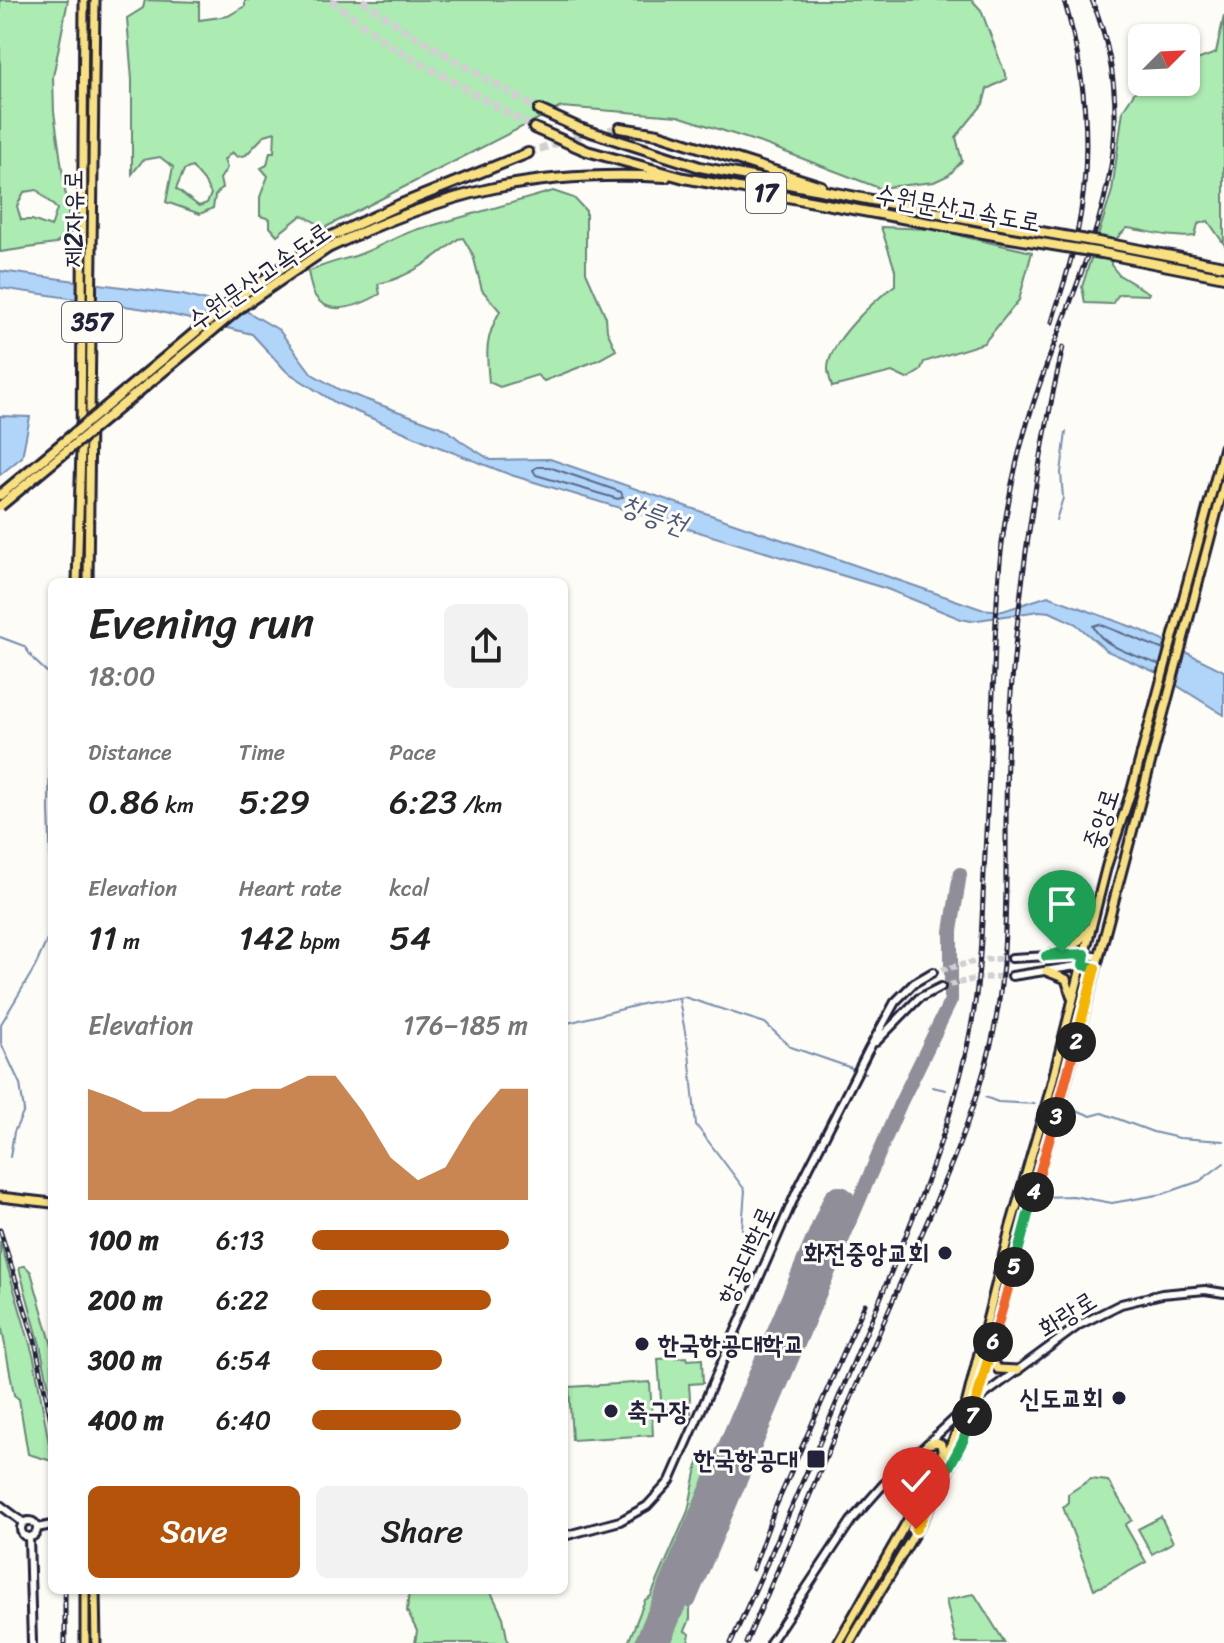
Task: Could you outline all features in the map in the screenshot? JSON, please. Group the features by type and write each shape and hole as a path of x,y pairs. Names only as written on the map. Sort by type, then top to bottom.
{"highway":[{"name":"수원문산고속도로","path":"539,110 579,128 700,167 1224,266"},
{"name":"수원문산고속도로","path":"534,128 587,151 684,178 1224,277"},
{"name":"수원문산고속도로","path":"620,128 658,134 860,197"},
{"name":"수원문산고속도로","path":"0,495 234,300 326,244 399,205 528,153"},
{"name":"수원문산고속도로","path":"0,506 241,307 326,244 448,199 495,186 580,176 684,178"}],"main road":[{"name":"제2자유로","path":"77,578 84,0"},
{"name":"제2자유로","path":"88,578 95,0"},
{"name":"중앙로","path":"838,1643 954,1439 965,1409 1107,865 1180,615 1224,447"},
{"name":"중앙로","path":"850,1643 953,1462 978,1399 1224,485"},
{"path":"1046,956 1073,948 1094,920"},
{"path":"1046,971 1066,979 1071,989 1072,1003"},
{"path":"0,1197 48,1201"},
{"path":"992,1347 990,1357 996,1367 1018,1370"},
{"path":"928,1444 941,1444 943,1457"},
{"path":"85,1594 85,1643"},
{"path":"95,1594 96,1643"}],"street":[{"path":"1012,958 1085,954 1098,957"},
{"path":"1012,976 1083,965 1095,968"},
{"path":"868,1051 895,1002 914,983 933,972"},
{"path":"868,1051 919,998 941,987"},
{"name":"항공대학로","path":"568,1535 620,1521 647,1506 670,1481 797,1191 868,1051"},
{"name":"화랑로","path":"770,1643 851,1521 883,1485 965,1409 1079,1325 1121,1304 1162,1294 1205,1290 1224,1293"},
{"path":"0,1505 24,1523"},
{"path":"24,1523 31,1521 37,1528"},
{"path":"24,1523 22,1531 29,1537 32,1643"},
{"path":"37,1528 48,1526"},
{"path":"29,1537 35,1534 37,1528"}],"green space":[{"path":"0,0 68,0 53,77 54,112 71,233 55,244 0,252","holes":["37,190 57,209 51,227 32,220 21,220 17,206 24,192"]},
{"path":"145,0 199,2 199,20 228,16 245,6 245,0 972,0 981,10 1007,79 987,89 983,104 956,137 962,161 949,175 934,182 879,188 767,145 678,116 561,107 320,230 320,225 302,215 277,235 270,227 270,219 260,216 260,197 268,176 261,168 267,165 270,152 274,152 275,132 265,135 246,155 237,157 232,152 224,160 227,168 220,179 222,188 215,196 213,208 200,214 166,202 173,167 160,157 143,160 132,174 132,80 127,18 143,8","holes":["192,167 211,194 207,203 199,206 176,189 184,170"]},
{"path":"1224,16 1224,244 1208,221 1198,224 1195,236 1186,237 1127,228 1112,243 1111,265 1119,275 1148,295 1119,294 1112,304 1085,303 1082,287 1112,191 1123,110 1132,96 1200,96 1200,59 1216,53"},
{"path":"553,191 574,198 586,211 586,272 606,317 607,331 616,350 598,360 544,381 537,375 500,387 489,382 488,345 500,311 482,290 473,255 463,238 410,272 378,284 380,294 365,302 347,307 329,307 314,294 308,272 314,269 421,228"},
{"path":"881,227 952,230 961,236 1032,252 1019,300 984,343 924,362 920,371 907,379 892,372 832,387 828,369 836,347 865,311 895,285 895,270"},
{"path":"0,1241 34,1358 48,1438 48,1460 28,1454 0,1318"},
{"path":"25,1266 31,1272 48,1332 48,1382 40,1345 19,1268"},
{"path":"687,1357 688,1360 702,1359 703,1383 689,1384 691,1413 662,1414 658,1359"},
{"name":"축구장","path":"650,1382 653,1435 572,1440 569,1387"},
{"path":"699,1458 721,1461 643,1643 628,1643 688,1511"},
{"path":"1091,1479 1108,1481 1132,1520 1125,1525 1146,1562 1094,1589 1063,1507 1068,1502 1068,1494"},
{"path":"1161,1517 1173,1542 1152,1554 1138,1529"},
{"path":"681,1592 686,1596 684,1603 690,1607 690,1619 685,1631 690,1634 688,1643 659,1643"},
{"path":"409,1594 492,1594 503,1617 508,1643 415,1643 417,1631 407,1611"},
{"path":"973,1594 1005,1643 956,1643 946,1600"}],"water":[{"name":"창릉천","path":"0,271 183,295 246,311 279,330 312,374 340,390 446,429 491,460 550,459 981,609 1003,611 1048,596 1143,631 1224,671 1224,715 1155,672 1107,651 1076,624 1050,612 971,621 961,619 887,589 511,475 336,403 286,371 252,334 152,310 0,288"},
{"path":"0,416 30,417 22,457 0,475"}],"waterway":[{"path":"1056,520 1063,498 1061,473 1066,432"},
{"path":"0,637 24,646 48,673"},
{"path":"10,1157 14,1132 24,1111 20,1084 1,1043 1,1024 35,967 48,938"},
{"path":"568,1023 646,1003 684,997 765,1023 791,1047 866,1073"},
{"path":"679,1000 689,1053 696,1125 745,1190 742,1229"},
{"path":"932,1087 946,1090"},
{"path":"985,1097 998,1102 1035,1104"},
{"path":"1069,1107 1091,1116 1102,1113 1179,1138 1224,1141"},
{"path":"1042,1197 1073,1196 1112,1203 1163,1194 1200,1181 1224,1163"}],"taxiway":[{"path":"689,1601 900,1104 951,1000 951,931 960,874"},
{"path":"736,1448 751,1454"},
{"path":"675,1589 697,1582"}],"runway":[{"path":"652,1643 839,1203"}],"tunnel":[{"path":"331,0 391,46 534,128"},
{"path":"362,0 411,34 539,110"},
{"path":"528,153 574,137 620,128"},
{"path":"933,972 981,960 1012,958"},
{"path":"941,987 979,978 1012,976"}],"railway":[{"path":"1052,322 1076,239 1085,179 1082,88 1064,0"},
{"path":"731,1643 824,1432 907,1232 935,1160 967,1048 980,959 997,599 1004,528 1029,416 1096,229 1114,141 1115,96 1108,49 1092,0"},
{"path":"746,1643 948,1172 973,1107 992,1040 1003,965 1006,774 1016,638 1035,491 1063,347"},
{"path":"0,1230 35,1341 48,1406"},
{"path":"753,1569 775,1508 865,1304"},
{"path":"65,1594 65,1643"}],"place":[{"name":"화전중앙교회","path":"945,1253"},
{"name":"한국항공대학교","path":"642,1344"},
{"name":"신도교회","path":"1119,1398"},
{"name":"축구장","path":"611,1411"},
{"name":"한국항공대","path":"816,1459"}],"route":[{"path":"916,1529 963,1441 973,1413 1095,968 1083,965 1085,954 1046,956 1062,952"}]}
